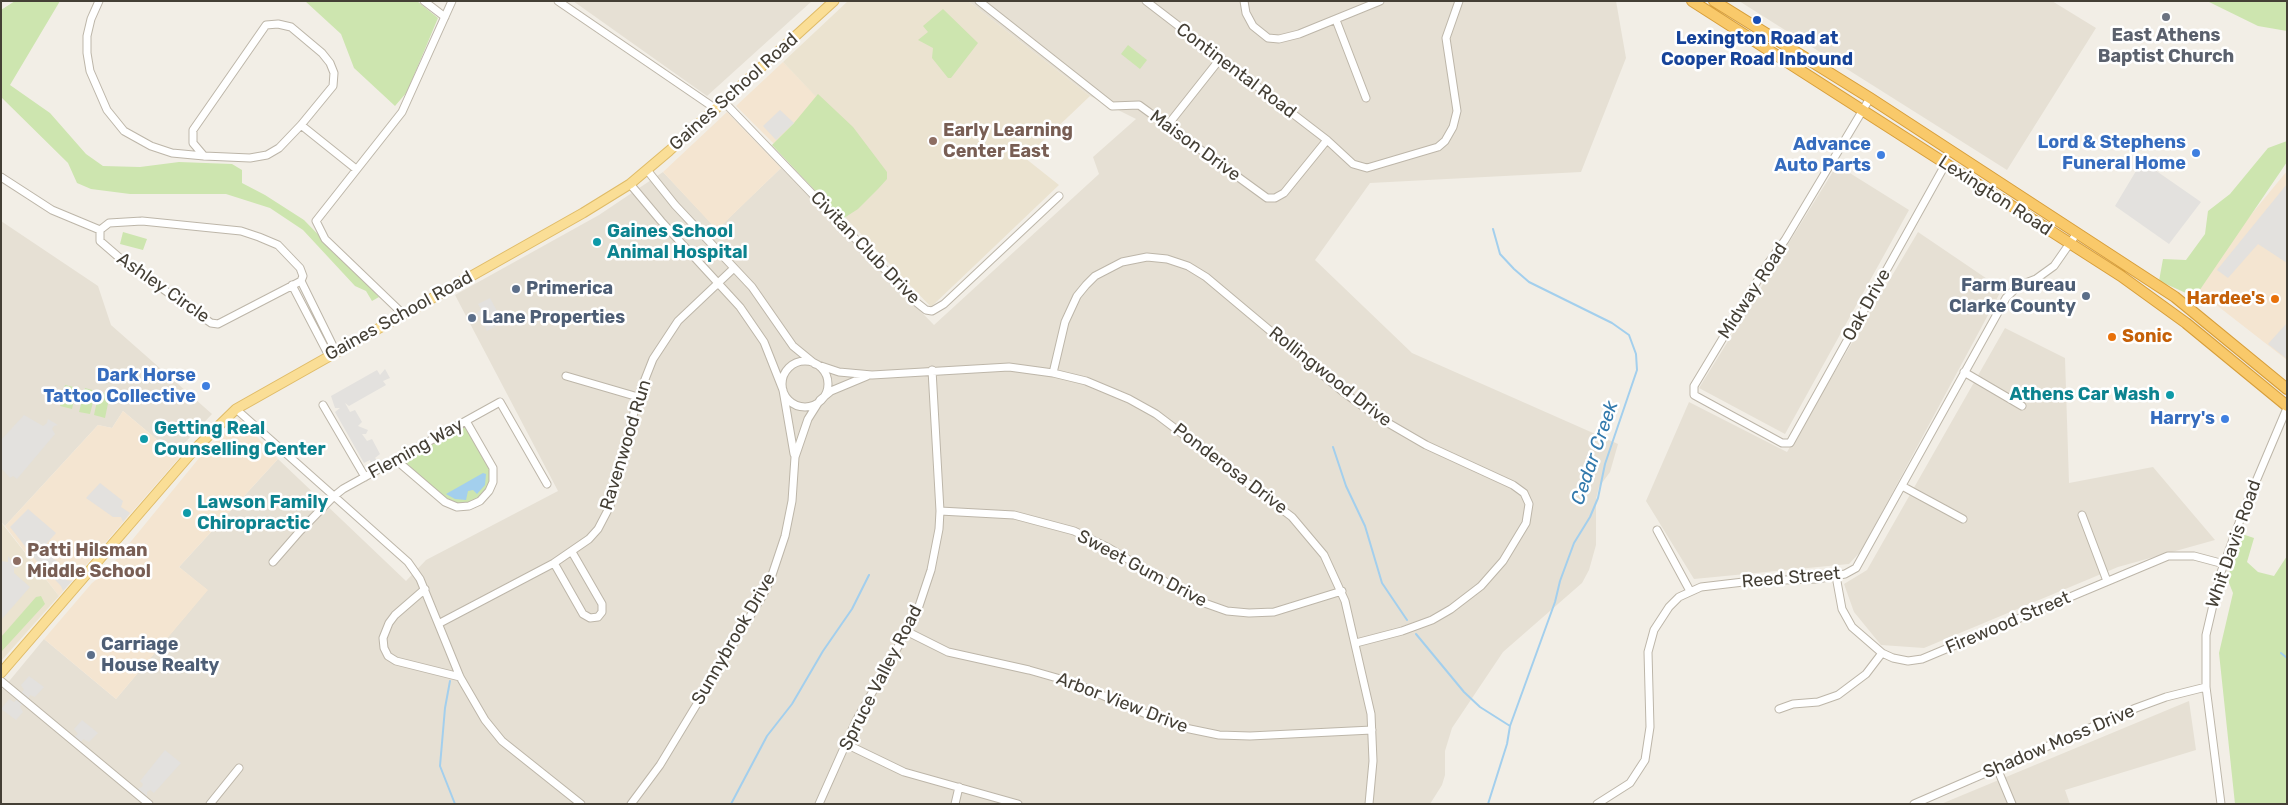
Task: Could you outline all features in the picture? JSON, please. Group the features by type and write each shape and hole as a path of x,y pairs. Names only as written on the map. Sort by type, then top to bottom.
{"highway":[{"name":"Lexington Road","path":"1692,1 1723,23 2128,281 2203,337 2287,407"},
{"path":"1702,1 1715,9 1719,2"},
{"name":"Lexington Road","path":"1719,2 2175,297 2287,389"},
{"path":"1723,23 1728,18 1740,17"},
{"path":"2203,337 2224,346 2287,398"}],"main road":[{"name":"Gaines School Road","path":"1,673 194,450 236,409 402,313 583,213 630,184 724,102 834,1"}],"street":[{"path":"99,1 91,19 87,36 87,53 90,71 107,110 124,131 151,146 172,153 204,156 250,158 267,156 279,148 333,86 334,73 322,53 291,27 278,24 266,25 193,130 193,143 204,156"},
{"path":"424,1 445,17"},
{"path":"402,313 325,239 318,228 318,217 402,112 452,1"},
{"name":"Maison Drive","path":"979,1 1112,106 1139,105 1267,198 1275,198 1284,194 1327,140"},
{"name":"Continental Road","path":"1146,1 1327,140 1353,164 1367,168 1438,147 1445,141 1457,117 1446,38 1459,1"},
{"path":"1244,1 1246,13 1253,26 1268,38 1279,39 1299,34 1380,1"},
{"path":"561,2 716,109"},
{"path":"1336,20 1366,98"},
{"path":"1167,126 1220,58"},
{"name":"Midway Road","path":"1787,444 1697,396 1693,389 1870,98"},
{"name":"Civitan Club Drive","path":"724,102 916,302 926,310 932,311 944,304 1059,196"},
{"path":"301,125 356,169"},
{"name":"Oak Drive","path":"1787,444 1792,440 1946,165"},
{"name":"Ponderosa Drive","path":"647,170 675,205 757,293 792,346 816,364 839,372 872,375 994,366 1025,368 1086,381 1129,399 1178,430 1292,517 1324,555 1342,592 1356,643 1372,730 1372,782 1369,804"},
{"path":"1,178 52,210 100,230 108,223 142,221 241,231 278,246 300,268 303,276 301,280 332,354"},
{"path":"630,184 661,221 740,307 764,342 783,390 786,397 798,406 812,405 820,400 827,390 828,382 826,375 816,364 801,362 788,369 782,382 783,390"},
{"name":"Ashley Circle","path":"100,230 101,244 193,312 214,324 301,280"},
{"name":"Reed Street","path":"1597,804 1630,783 1644,760 1650,728 1648,652 1661,617 1679,597 1690,591 1720,584 1817,579 1836,576 1856,568 2006,298 2018,286 2048,272 2071,245 2078,233"},
{"name":"Rollingwood Drive","path":"1053,373 1065,322 1077,296 1086,284 1095,276 1122,262 1147,257 1167,259 1188,266 1206,277 1342,391 1376,416 1426,445 1513,485 1524,493 1529,504 1526,523 1503,560 1481,586 1451,609 1432,620 1402,631 1356,643"},
{"name":"Ravenwood Run","path":"440,623 554,563 572,552 598,529 610,506 638,397 654,359 669,333 734,268"},
{"path":"292,285 332,354"},
{"name":"Spruce Valley Road","path":"819,804 866,701 908,632 916,615 931,570 940,511 932,370"},
{"path":"1964,372 2022,406"},
{"name":"Ponderosa Drive","path":"820,400 841,385 872,375"},
{"path":"566,376 638,397"},
{"name":"Sunnybrook Drive","path":"783,390 795,457"},
{"name":"Sunnybrook Drive","path":"631,804 660,765 763,594 785,536 792,501 795,457 804,427 820,400"},
{"name":"Fleming Way","path":"274,562 333,497 365,477 500,402 547,484"},
{"path":"323,405 365,477"},
{"name":"Whit Davis Road","path":"2221,804 2206,687 2206,635 2214,594 2224,564 2243,512 2287,407"},
{"path":"236,409 333,497 400,554 415,571 440,623 460,677 485,720 502,741 581,804"},
{"path":"396,460 446,502 457,507 469,506 480,500 489,491 493,482 493,468 466,421"},
{"path":"1902,486 1963,519"},
{"name":"Sweet Gum Drive","path":"940,511 1014,515 1074,531 1109,548 1196,600 1227,611 1249,613 1274,612 1342,592"},
{"path":"2082,515 2107,581"},
{"path":"1657,530 1690,591"},
{"path":"554,563 583,614 590,618 598,617 602,612 602,604 572,552"},
{"name":"Firewood Street","path":"1836,576 1845,618 1882,653 1892,658 1908,661 1922,659 2160,559 2177,555 2194,556 2224,564"},
{"path":"425,589 389,622 383,638 384,648 388,656 396,661 460,677"},
{"name":"Arbor View Drive","path":"908,632 948,652 1029,670 1071,682 1151,716 1185,728 1219,734 1250,736 1372,730"},
{"path":"1779,708 1793,704 1818,702 1838,695 1866,674 1882,653"},
{"path":"1,681 149,804"},
{"name":"Shadow Moss Drive","path":"1914,804 2153,702 2206,687"},
{"path":"846,744 899,770 1018,804"},
{"path":"210,804 239,768"},
{"path":"1998,768 2012,804"},
{"path":"955,804 959,787"}],"shaded area":[{"path":"573,1 812,1 707,96"},
{"name":"Early Learning Center East","path":"848,1 968,1 1090,96 1025,158 1059,185 931,307 796,166 842,124 783,62"},
{"name":"Cedar Creek","path":"968,1 1616,1 1626,58 1581,172 1370,183 1315,260 1412,353 1618,444 1610,472 1599,487 1596,499 1596,545 1589,570 1582,583 1503,652 1452,728 1445,751 1445,775 1442,785 1430,804 1,804 1,691 44,639 116,699 207,590 179,567 278,459 406,581 426,560 558,491 455,295 599,215 663,172 717,229 781,168 934,325 1099,174 1093,157 1136,119 1090,96"},
{"path":"1739,1 2052,1 2096,28 2007,170"},
{"path":"783,62 843,124 796,166 736,106"},
{"path":"780,110 794,123 776,140 763,126"},
{"path":"727,112 781,168 717,230 663,172"},
{"path":"2142,161 2201,202 2169,244 2115,206"},
{"path":"1837,165 1909,210 1785,434 1699,388"},
{"path":"2287,171 2287,360 2192,286"},
{"path":"2287,184 2287,263 2258,244 2228,278 2217,270"},
{"path":"1,221 98,286 111,325 212,414 174,454 123,411 112,428 98,425 5,526 1,522"},
{"path":"1918,232 2002,289 1861,551 1849,564 1694,579 1646,501 1689,402 1787,452"},
{"path":"490,298 503,322 487,331 481,320 485,316 479,317 477,313 481,309 478,304"},
{"path":"2287,323 2287,359 2268,344"},
{"path":"2005,328 2065,358 2069,483 2153,467 2215,540 2118,567 1924,648 1881,645 1854,612 1844,584 1867,570"},
{"path":"385,369 390,378 383,381 386,385 349,406 345,403 350,412 355,410 362,422 358,426 368,430 366,434 362,434 367,441 372,439 380,454 375,458 382,464 372,470 370,460 364,463 335,412 340,408 335,408 331,396 377,370 380,375"},
{"path":"123,411 179,458 59,596 5,526 98,425 112,428"},
{"path":"24,415 43,426 47,423 48,419 58,425 52,429 55,434 17,479 13,476 10,478 1,468 1,440"},
{"path":"240,419 278,459 179,567 208,590 116,699 44,639 92,583 106,572 204,452"},
{"path":"100,483 123,501 121,507 130,513 123,522 121,517 113,517 86,498"},
{"path":"28,509 56,533 38,553 43,550 60,564 56,570 66,580 72,581 63,591 61,586 35,559 10,527"},
{"name":"Patti Hilsman Middle School","path":"1,522 59,596 1,661"},
{"path":"8,556 18,568 14,568 14,573 30,587 1,620 1,561 8,562"},
{"path":"29,676 44,687 35,697 30,695 28,699 21,693 24,690 21,685"},
{"path":"9,699 14,702 17,699 23,704 20,706 23,712 16,720 1,709"},
{"path":"2189,701 2196,750 2065,790 2070,804 1941,804"},
{"path":"82,720 98,733 89,742 83,739 81,742 74,737 78,734 74,729"},
{"path":"165,750 181,763 154,793 150,790 147,792 147,797 137,789 142,787 143,784 140,781"}],"green space":[{"path":"15,1 60,1 10,85 50,113 86,154 103,166 140,167 179,162 232,164 242,170 242,183 304,220 379,297 372,301 366,291 355,286 303,230 270,208 226,194 130,194 91,189 77,183 68,163 1,97 1,10"},
{"path":"305,1 417,1 438,18 407,92 395,106 354,68 341,34"},
{"path":"2207,1 2287,1 2287,31 2258,26"},
{"path":"943,9 978,43 951,78 948,78 932,58 933,48 918,40 928,32 923,26"},
{"path":"1128,45 1147,60 1140,69 1121,54"},
{"path":"818,94 853,127 887,172 887,179 878,189 858,209 844,218 840,217 772,145 794,123"},
{"path":"2287,141 2287,162 2195,297 2159,281 2163,259 2186,260 2205,234 2208,211 2230,194 2268,148"},
{"path":"123,232 147,239 143,250 120,244"},
{"path":"65,385 77,388 72,409 60,406"},
{"path":"85,388 96,391 90,414 79,412"},
{"path":"99,392 110,394 105,418 94,415"},
{"path":"465,426 488,464 491,473 489,485 480,498 468,503 458,504 449,501 404,463 406,458"},
{"path":"2242,534 2254,538 2247,562 2258,572 2274,576 2287,556 2287,804 2235,804 2219,653 2233,593 2229,583 2230,564"},
{"path":"41,596 45,604 1,652 1,637 36,597"}],"water":[{"path":"483,473 486,474 485,485 477,494 473,490 468,491 466,500 455,499 446,494"}],"waterway":[{"name":"Cedar Creek","path":"1488,804 1507,744 1510,726 1555,602 1560,581 1574,543 1590,517 1598,498 1605,464 1637,370 1636,354 1629,335 1612,323 1529,282 1500,254 1493,229"},
{"path":"1333,447 1346,486 1365,526 1382,583 1407,620"},
{"path":"731,804 767,736 792,704 823,651 852,609 869,575"},
{"path":"1416,634 1464,692 1480,707 1510,726"},
{"path":"2281,653 2287,658"},
{"path":"450,681 445,708 440,766 455,804"}],"place":[{"name":"East Athens Baptist Church","path":"2166,17"},
{"name":"Lexington Road at Cooper Road Inbound","path":"1757,20"},
{"name":"Early Learning Center East","path":"933,141"},
{"name":"Lord & Stephens Funeral Home","path":"2196,153"},
{"name":"Advance Auto Parts","path":"1881,155"},
{"name":"Gaines School Animal Hospital","path":"597,242"},
{"name":"Primerica","path":"516,289"},
{"name":"Farm Bureau Clarke County","path":"2086,296"},
{"name":"Hardee's","path":"2275,299"},
{"name":"Lane Properties","path":"472,318"},
{"name":"Sonic","path":"2112,337"},
{"name":"Dark Horse Tattoo Collective","path":"206,386"},
{"name":"Athens Car Wash","path":"2170,395"},
{"name":"Harry's","path":"2225,419"},
{"name":"Getting Real Counselling Center","path":"144,439"},
{"name":"Lawson Family Chiropractic","path":"187,513"},
{"name":"Patti Hilsman Middle School","path":"17,561"},
{"name":"Carriage House Realty","path":"91,655"}]}
